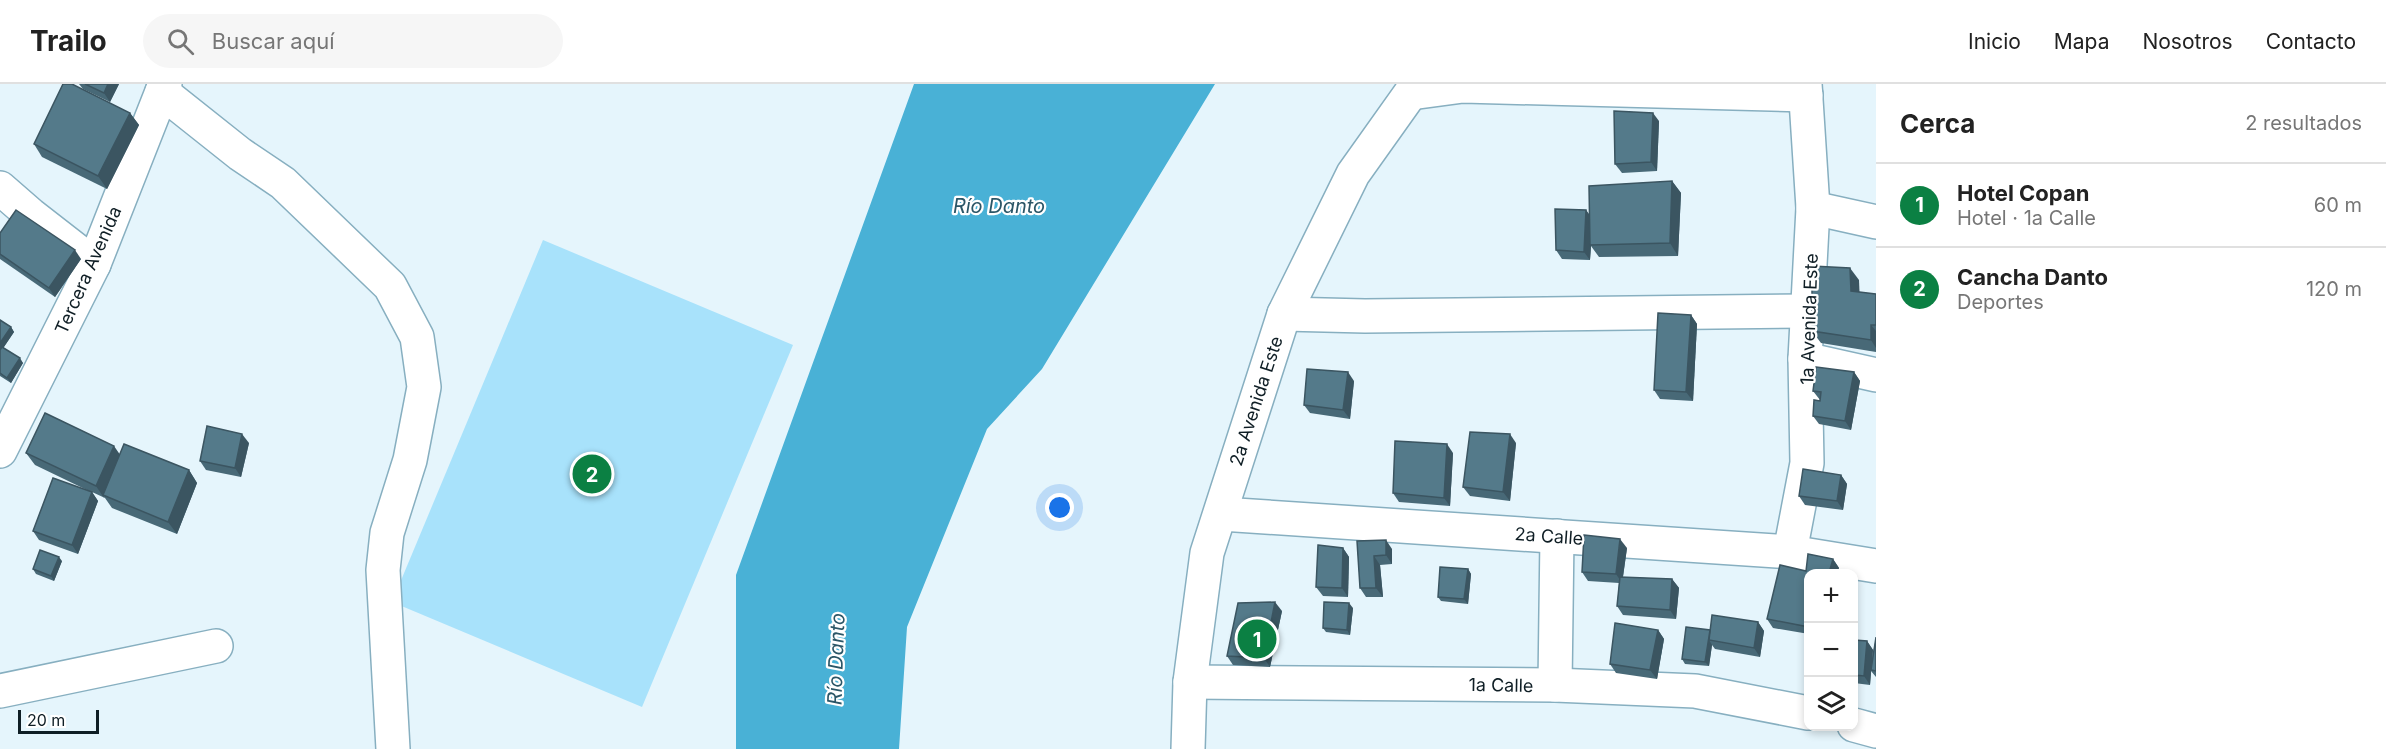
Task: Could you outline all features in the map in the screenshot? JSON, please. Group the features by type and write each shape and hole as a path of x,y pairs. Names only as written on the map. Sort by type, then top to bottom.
{"street":[{"path":"1414,88 1463,86 1806,90"},
{"name":"Tercera Avenida","path":"0,451 94,264 164,88"},
{"path":"164,88 291,191 390,286 417,336 424,387 411,460 387,533 383,570 393,749"},
{"name":"2a Avenida Este","path":"1188,749 1190,682 1207,553 1284,314 1353,174 1414,88"},
{"name":"1a Avenida Este","path":"1790,552 1807,463 1805,359 1813,208 1806,90"},
{"path":"0,188 94,264"},
{"path":"1813,208 1876,222"},
{"path":"1284,314 1377,316 1808,311"},
{"path":"1805,359 1876,375"},
{"name":"2a Calle","path":"1221,514 1790,552 1876,566"},
{"path":"1555,686 1557,536"},
{"path":"0,691 216,646"},
{"name":"1a Calle","path":"1190,682 1555,686 1695,692 1804,712"},
{"path":"1858,726 1876,731"}],"shaded area":[{"path":"543,240 793,345 642,707 392,602"}],"water":[{"name":"Río Danto","path":"914,84 1215,84 1042,369 987,429 907,627 899,749 736,749 736,575"}],"building":[{"path":"63,84 72,84 130,113 98,176 34,144"},
{"path":"85,84 108,84 104,93"},
{"path":"1614,111 1653,113 1651,162 1615,164"},
{"path":"1672,181 1670,243 1590,245 1589,186"},
{"path":"1555,209 1586,210 1584,252 1556,250"},
{"path":"16,210 75,250 49,288 0,254 0,233"},
{"path":"1812,266 1850,268 1851,291 1876,294 1876,325 1871,325 1871,340 1812,331"},
{"path":"1658,313 1691,315 1686,392 1654,390"},
{"path":"0,320 11,327 0,343"},
{"path":"2,347 20,358 7,378 0,373"},
{"path":"1816,367 1854,372 1845,421 1813,416 1814,400 1820,401 1821,392 1813,391"},
{"path":"1307,369 1348,372 1343,410 1304,405"},
{"path":"45,413 114,446 96,486 26,453"},
{"path":"207,426 242,434 235,468 200,461"},
{"path":"1470,432 1510,434 1503,492 1463,487"},
{"path":"1395,441 1447,444 1444,498 1393,493"},
{"path":"124,444 189,470 168,522 103,495"},
{"path":"1803,469 1841,475 1837,501 1799,496"},
{"path":"53,478 92,492 72,545 33,531"},
{"path":"1584,535 1620,539 1616,574 1582,572"},
{"path":"1386,540 1386,555 1374,556 1376,588 1360,588 1357,541"},
{"path":"1318,545 1343,548 1342,588 1316,587"},
{"path":"40,550 59,557 51,576 33,569"},
{"path":"1808,554 1833,559 1830,569 1806,569"},
{"path":"1780,565 1804,571 1804,626 1767,619"},
{"path":"1440,567 1468,569 1464,599 1438,597"},
{"path":"1620,577 1672,579 1670,610 1617,606"},
{"path":"1275,602 1264,658 1227,656 1238,603"},
{"path":"1324,602 1349,603 1347,630 1323,628"},
{"path":"1712,615 1758,622 1754,648 1709,640"},
{"path":"1615,623 1658,630 1650,670 1610,664"},
{"path":"1686,627 1710,630 1705,662 1682,659"},
{"path":"1876,637 1876,671 1871,670"},
{"path":"1858,640 1867,641 1864,676 1858,675"}],"place":[{"name":"Cancha Danto","path":"592,474"},
{"name":"Hotel Copan","path":"1257,639"}]}
